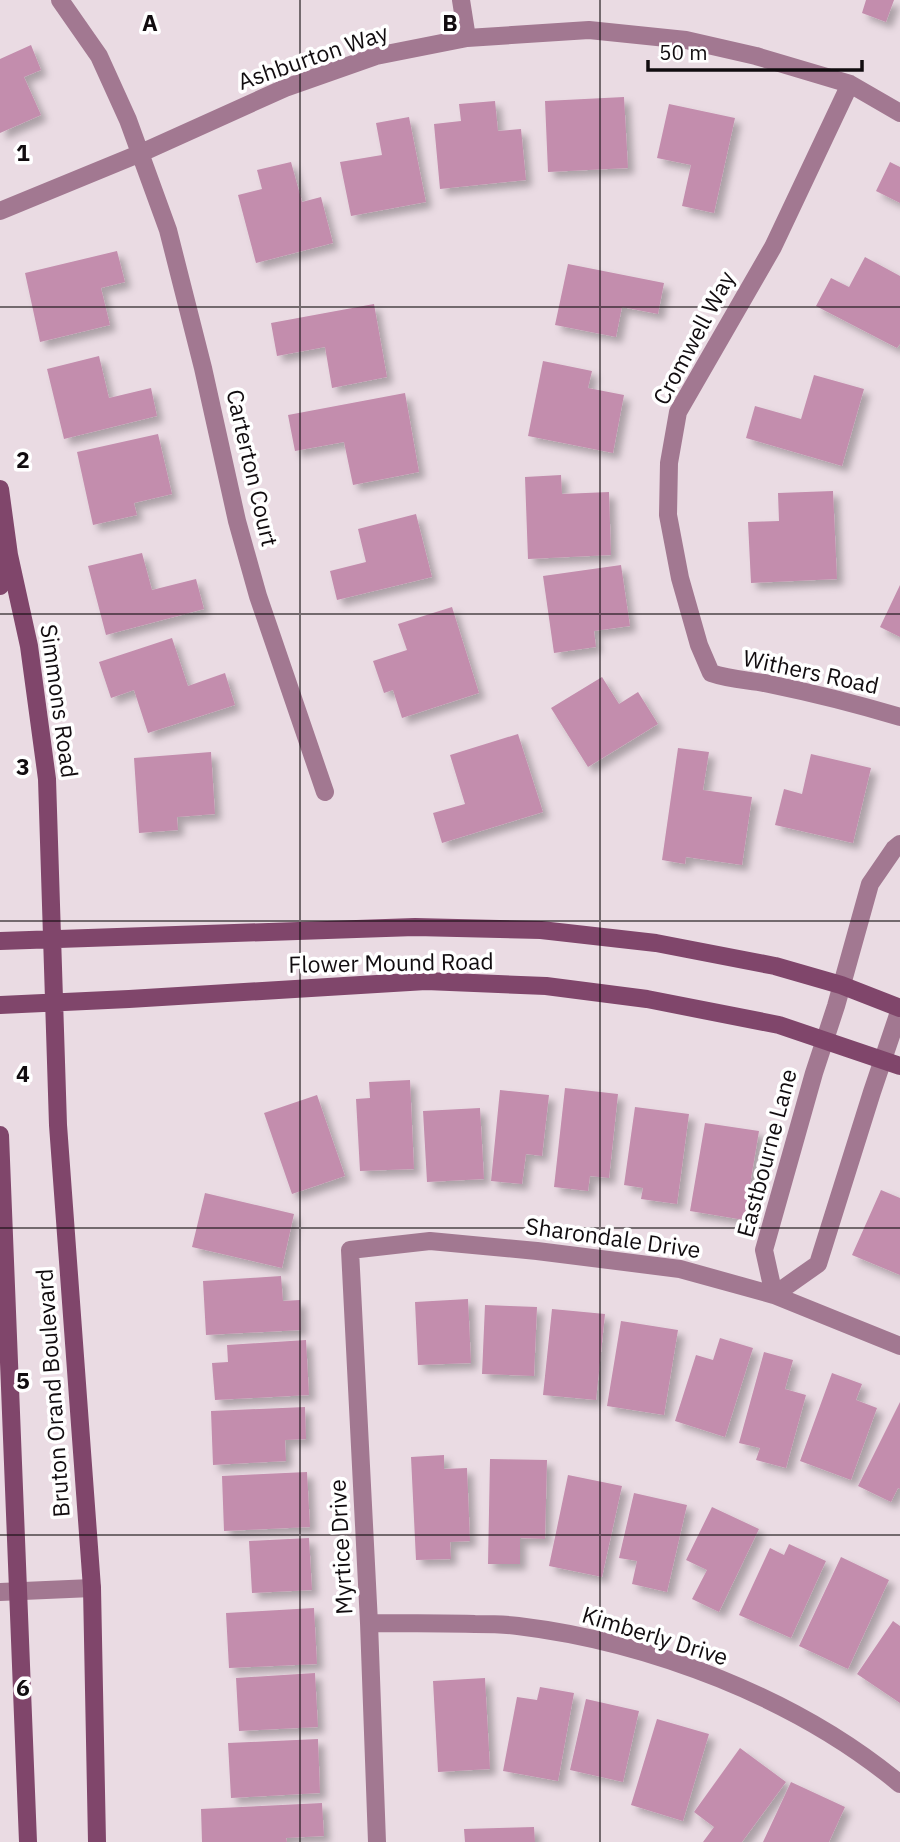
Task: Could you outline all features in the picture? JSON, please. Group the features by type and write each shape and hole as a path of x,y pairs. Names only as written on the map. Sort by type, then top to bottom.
{"main road":[{"name":"Simmons Road","path":"0,489 9,555 29,646 47,779 52,940"},
{"name":"Simmons Road","path":"0,586 9,555"},
{"name":"Flower Mound Road","path":"0,942 415,927 541,930 656,943 775,966 841,985 900,1008"},
{"name":"Bruton Orand Boulevard","path":"52,940 58,1125 92,1588 97,1842"},
{"name":"Flower Mound Road","path":"0,1005 426,981 546,986 668,1003 779,1025 891,1063"},
{"name":"Bruton Orand Boulevard","path":"0,1135 28,1842"}],"street":[{"name":"Carterton Court","path":"60,0 99,56 128,120 168,230 203,368 237,522 258,596 325,792"},
{"path":"461,0 467,38"},
{"name":"Ashburton Way","path":"0,211 141,153 285,88 376,56 467,38 589,30 686,40 756,56 850,84 900,113"},
{"name":"Cromwell Way","path":"711,673 699,645 680,578 668,515 668,463 678,412 773,247 850,84"},
{"name":"Withers Road","path":"711,673 728,679 765,683 854,703 900,717"},
{"name":"Eastbourne Lane","path":"774,1295 764,1250 870,884 900,844"},
{"path":"774,1295 818,1264 891,1063 900,1008"},
{"name":"Sharondale Drive","path":"350,1250 430,1241 680,1269 774,1295 900,1346"},
{"name":"Myrtice Drive","path":"350,1250 377,1842"},
{"path":"0,1592 92,1588"},
{"name":"Kimberly Drive","path":"369,1623 516,1625 592,1638 700,1670 790,1710 869,1758 900,1784"}],"building":[{"path":"866,0 894,0 886,22 862,13"},
{"path":"31,45 41,70 24,77 41,115 0,133 0,59"},
{"path":"624,97 628,168 548,172 545,101"},
{"path":"495,101 498,131 521,129 526,180 440,189 434,124 461,121 459,104"},
{"path":"669,104 735,118 714,213 682,206 691,165 657,158"},
{"path":"409,117 426,202 351,216 340,162 382,155 376,123"},
{"path":"291,162 302,202 321,197 333,243 256,263 238,195 262,189 257,170"},
{"path":"890,162 900,167 900,203 876,191"},
{"path":"117,251 125,282 101,288 110,325 40,342 25,273"},
{"path":"865,257 900,276 900,344 897,348 816,306 831,278 849,287"},
{"path":"568,264 664,283 658,314 622,307 616,337 555,325"},
{"path":"374,304 387,377 332,388 325,347 277,356 271,323"},
{"path":"99,356 109,398 151,388 157,416 64,439 47,369"},
{"path":"543,361 592,371 588,388 624,395 613,453 528,436"},
{"path":"814,375 864,389 842,466 746,438 755,406 801,419"},
{"path":"405,393 419,472 353,485 344,442 295,451 288,415"},
{"path":"158,434 172,494 134,503 137,515 93,525 77,452"},
{"path":"561,475 562,494 609,492 611,555 528,559 525,477"},
{"path":"833,491 837,579 751,583 748,522 779,521 778,493"},
{"path":"416,514 432,577 337,600 330,571 366,562 358,529"},
{"path":"142,553 152,590 196,579 204,609 106,635 88,566"},
{"path":"621,565 630,626 594,631 596,647 554,653 543,576"},
{"path":"900,585 900,637 880,627"},
{"path":"452,607 479,693 402,718 393,690 384,693 373,661 407,650 398,624"},
{"path":"172,638 188,686 225,673 235,705 148,733 134,690 111,698 99,662"},
{"path":"602,677 619,704 638,692 658,724 588,767 551,708"},
{"path":"518,734 543,812 442,843 433,813 465,804 450,755"},
{"path":"678,748 709,752 703,790 752,797 742,865 686,857 685,864 662,860"},
{"path":"211,752 215,814 177,817 178,830 139,833 134,758"},
{"path":"811,754 871,768 853,843 775,825 784,789 802,794"},
{"path":"410,1080 414,1169 360,1171 356,1099 370,1098 369,1082"},
{"path":"565,1088 618,1094 609,1178 590,1176 588,1191 554,1187"},
{"path":"500,1090 549,1095 542,1156 526,1154 522,1184 491,1181"},
{"path":"317,1095 345,1176 292,1194 264,1113"},
{"path":"635,1107 689,1114 677,1204 641,1199 643,1188 624,1185"},
{"path":"480,1108 484,1179 427,1182 423,1111"},
{"path":"705,1123 759,1131 744,1220 690,1211"},
{"path":"881,1190 900,1198 900,1275 852,1255"},
{"path":"205,1193 294,1214 282,1268 192,1247"},
{"path":"281,1276 283,1301 300,1300 301,1330 206,1335 203,1281"},
{"path":"468,1299 471,1363 418,1365 415,1302"},
{"path":"485,1305 537,1307 534,1376 482,1374"},
{"path":"552,1309 605,1314 596,1400 543,1395"},
{"path":"621,1321 678,1330 664,1415 607,1406"},
{"path":"720,1338 753,1348 725,1437 675,1421 696,1355 713,1360"},
{"path":"306,1340 309,1395 215,1400 212,1363 228,1362 227,1345"},
{"path":"764,1352 793,1360 785,1389 806,1395 786,1468 756,1460 760,1448 739,1443"},
{"path":"832,1373 862,1384 856,1400 877,1408 851,1480 800,1461"},
{"path":"900,1402 900,1489 898,1488 891,1502 858,1486"},
{"path":"305,1407 306,1439 285,1440 286,1461 213,1465 211,1411"},
{"path":"444,1455 444,1469 467,1468 470,1541 450,1542 451,1559 416,1560 411,1457"},
{"path":"490,1459 547,1460 545,1539 520,1538 520,1564 488,1564"},
{"path":"307,1472 310,1527 224,1531 222,1476"},
{"path":"568,1475 622,1486 602,1577 549,1566"},
{"path":"634,1493 687,1505 667,1592 632,1584 637,1561 619,1558"},
{"path":"712,1507 759,1529 719,1612 692,1599 707,1570 686,1560"},
{"path":"309,1538 312,1590 252,1593 249,1541"},
{"path":"789,1544 826,1561 791,1638 739,1615 770,1548 784,1555"},
{"path":"841,1557 889,1580 848,1669 799,1646"},
{"path":"314,1608 317,1664 229,1668 226,1613"},
{"path":"893,1621 900,1626 900,1703 857,1674"},
{"path":"315,1673 318,1727 239,1731 236,1678"},
{"path":"485,1678 490,1769 438,1772 433,1681"},
{"path":"540,1687 574,1693 558,1781 503,1771 517,1697 537,1700"},
{"path":"586,1699 639,1711 623,1782 570,1770"},
{"path":"657,1719 709,1734 683,1821 631,1805"},
{"path":"318,1739 320,1793 231,1798 228,1743"},
{"path":"740,1748 786,1782 742,1842 703,1842 714,1827 694,1812"},
{"path":"791,1782 845,1807 829,1842 763,1842"},
{"path":"322,1803 324,1836 286,1838 287,1842 202,1842 201,1809"},
{"path":"534,1827 535,1842 465,1842 464,1829"}]}
